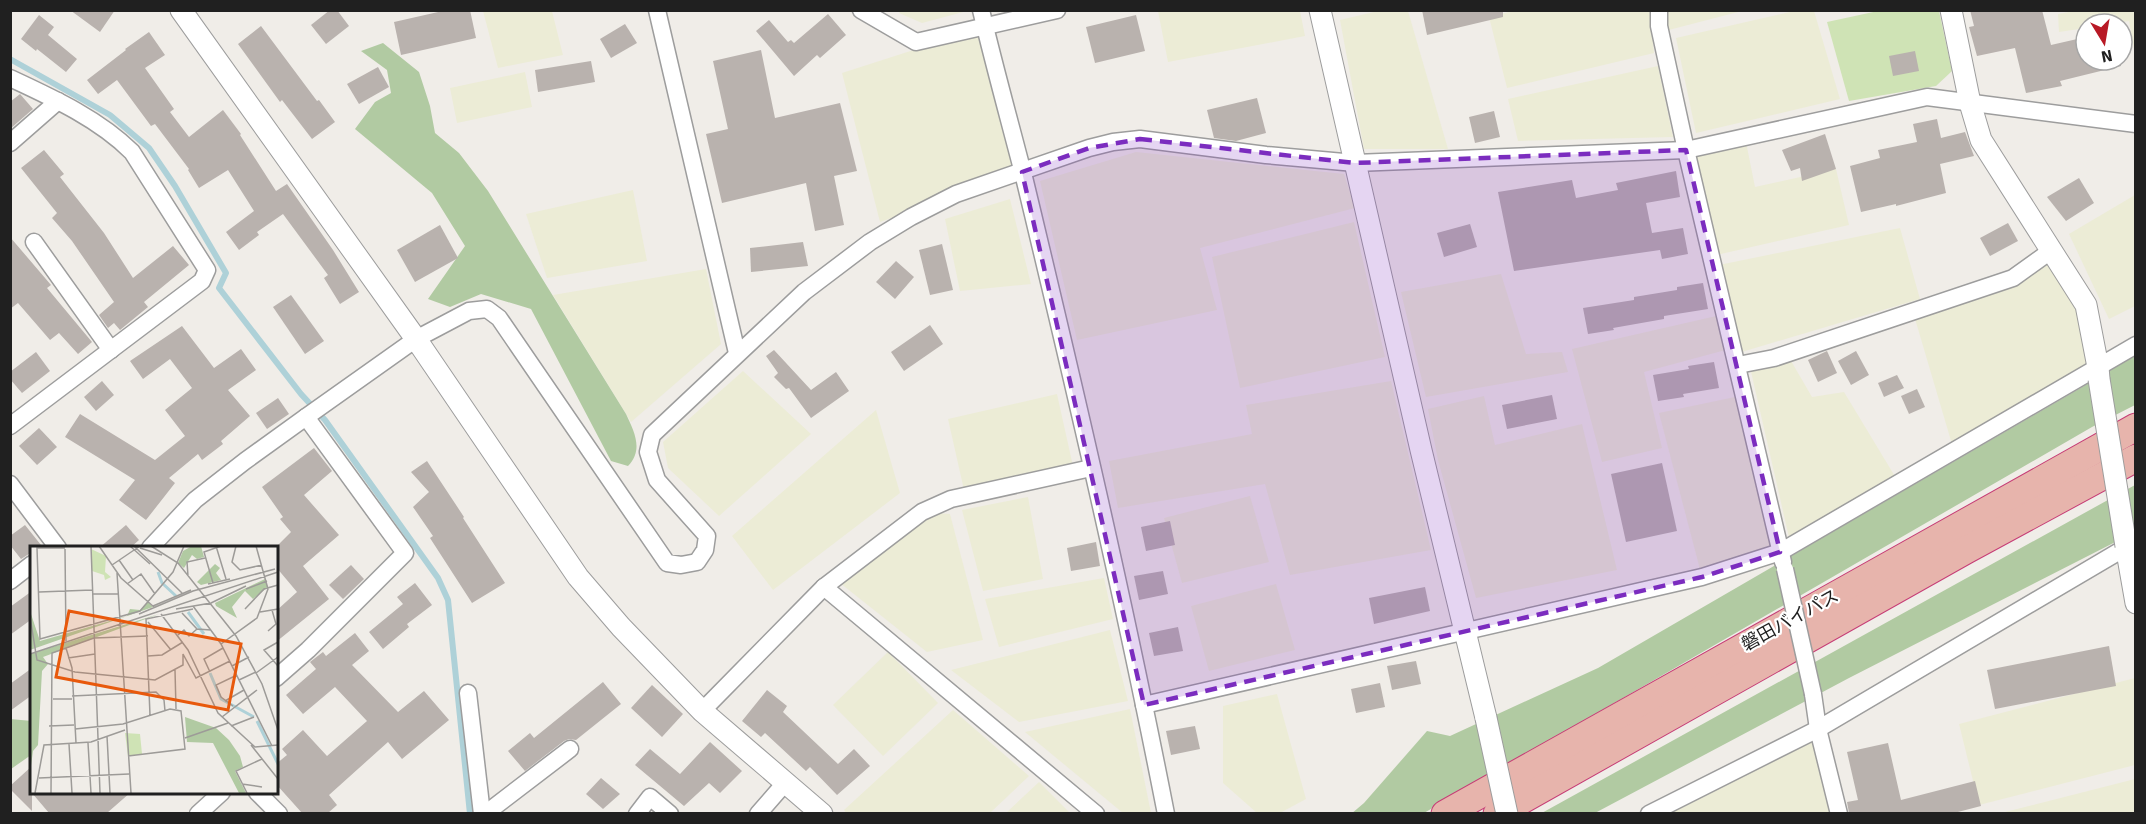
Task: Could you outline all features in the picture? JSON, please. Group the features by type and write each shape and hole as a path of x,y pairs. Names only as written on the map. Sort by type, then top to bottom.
{"highway":[{"name":"磐田バイパス","path":"1445,813 2136,427"},
{"name":"磐田バイパス","path":"1497,813 1966,550 2136,458"}],"street":[{"path":"181,10 416,339 578,577 621,627 702,711 822,813"},
{"path":"657,10 737,353"},
{"path":"861,10 916,42 983,19 1057,10"},
{"path":"1320,10 1507,813"},
{"path":"1659,10 1659,26 1686,150 1738,365 1813,694 1818,729 1839,813"},
{"path":"1951,10 1970,103 1981,140 2085,305 2131,544 2136,603"},
{"path":"983,19 1022,172 1091,468 1166,813"},
{"path":"10,78 58,101 118,138 132,152 207,270 202,280 10,426"},
{"path":"152,546 195,500 244,461 416,339 470,311 487,309 499,318 667,563 681,565 697,562 705,550 706,536 657,480 648,452 652,435 804,291 870,242 911,217 956,194 1089,148 1140,139 1266,156 1356,163 1686,150 1927,97 2136,124"},
{"path":"10,143 58,101"},
{"path":"34,242 111,350"},
{"path":"1738,365 1774,358 2013,278 2052,250"},
{"path":"1144,705 1782,561 2098,373 2136,345"},
{"path":"278,676 308,650 405,553 306,417"},
{"path":"702,711 824,587 922,512 951,500 1091,468"},
{"path":"10,484 55,546"},
{"path":"1649,813 1818,729 2131,544"},
{"path":"10,581 30,566"},
{"path":"824,587 1096,813"},
{"path":"468,693 484,813 570,749"},
{"path":"758,813 785,783"},
{"path":"198,813 220,794"},
{"path":"259,794 279,813"},
{"path":"637,813 650,797 670,813"}],"highlighted area":[{"path":"1140,139 1355,163 1686,150 1780,552 1702,577 1144,705 1022,172 1089,148"}],"green space":[{"path":"901,10 967,11 922,23 899,13"},
{"path":"1517,10 1650,11 1654,53 1507,88 1489,17"},
{"path":"483,11 552,11 563,55 498,68"},
{"path":"1158,11 1300,11 1305,36 1168,62"},
{"path":"1378,11 1408,11 1448,149 1364,149 1340,20"},
{"path":"1661,11 1742,11 1661,32"},
{"path":"1794,11 1814,11 1840,99 1696,133 1676,38"},
{"path":"1878,11 1939,11 1952,71 1936,86 1849,101 1827,22"},
{"path":"2074,11 2135,11 2135,55 2134,12 2074,12 2074,30 2059,32 2058,14"},
{"path":"985,27 1022,172 880,222 842,73"},
{"path":"383,43 419,72 430,106 435,133 459,153 488,191 626,414 637,447 636,454 628,466 611,461 531,309 481,294 450,307 428,299 465,246 432,193 355,129 375,102 391,93 387,70 361,51"},
{"path":"1658,66 1673,137 1518,141 1508,99"},
{"path":"525,72 532,107 457,123 450,88"},
{"path":"1745,137 1755,187 1836,169 1849,225 1712,256 1686,150"},
{"path":"1136,152 1344,174 1355,208 1200,248 1217,310 1077,340 1040,181"},
{"path":"633,190 647,261 547,278 526,214"},
{"path":"2135,195 2135,306 2109,319 2069,234"},
{"path":"1010,199 1031,284 960,291 945,219"},
{"path":"1354,222 1385,357 1240,388 1212,257"},
{"path":"1900,228 1920,299 1735,354 1733,348 1644,372 1662,448 1602,462 1572,349 1725,314 1714,266"},
{"path":"2052,250 2086,305 2098,367 1954,451 1913,312 2013,278"},
{"path":"706,269 721,344 631,422 553,295"},
{"path":"1501,274 1526,354 1562,352 1568,372 1426,397 1401,292"},
{"path":"2135,353 2135,405 2092,427 1424,813 1351,814 1364,803 1427,731 1450,736 1598,668 2084,386"},
{"path":"1787,354 1812,397 1844,392 1899,483 1791,546 1749,363"},
{"path":"743,371 811,434 719,516 668,468 663,442"},
{"path":"1391,381 1431,550 1290,575 1265,484 1118,508 1109,461 1252,434 1246,405"},
{"path":"1057,394 1073,466 964,490 948,419"},
{"path":"1484,396 1495,445 1582,424 1617,570 1476,598 1438,460 1428,409"},
{"path":"1735,397 1780,552 1702,577 1659,413"},
{"path":"876,410 900,493 773,590 732,536"},
{"path":"2135,485 2135,532 1849,678 1595,813 1540,814"},
{"path":"1250,496 1269,562 1182,583 1164,518"},
{"path":"1028,497 1043,579 983,591 962,510"},
{"path":"922,512 950,514 983,640 927,652 835,579"},
{"path":"1104,578 1113,619 999,647 985,599"},
{"path":"1276,584 1295,650 1209,671 1191,606"},
{"path":"1110,630 1128,701 1019,722 951,670"},
{"path":"888,652 938,703 883,756 833,705"},
{"path":"2135,678 2135,765 1979,805 1959,724"},
{"path":"1277,694 1306,799 1280,813 1257,813 1223,783 1223,706"},
{"path":"1130,709 1151,813 1123,813 1025,732"},
{"path":"953,710 1029,776 990,813 847,814 844,810"},
{"path":"10,719 30,721 30,756 11,769"},
{"path":"1818,729 1839,813 1649,814"},
{"path":"2135,779 2135,813 2001,813"},
{"path":"1039,782 1070,813 1006,813"}],"building":[{"path":"70,10 115,10 100,32"},
{"path":"330,10 337,10 349,26 326,44 311,25"},
{"path":"447,10 470,10 476,38 401,55 394,22"},
{"path":"1422,10 1503,10 1503,17 1427,35"},
{"path":"1970,10 2042,10 2051,45 2074,40 2074,72 2097,72 2060,81 2062,86 2026,93 2015,48 1977,56 1969,27 1974,26"},
{"path":"828,14 846,35 820,58 817,55 794,76 756,31 769,20 788,42 791,40 794,43"},
{"path":"39,15 54,27 48,35 77,59 66,72 21,39"},
{"path":"1136,15 1145,51 1095,63 1086,27"},
{"path":"625,24 637,43 611,58 600,39"},
{"path":"261,26 335,122 312,139 282,100 280,102 238,44"},
{"path":"149,32 165,55 145,68 174,109 170,112 189,137 223,110 241,134 276,191 287,184 359,292 340,304 324,278 328,275 283,214 257,232 259,235 239,250 226,232 254,211 228,170 199,188 189,169 155,124 151,126 117,80 98,94 87,80"},
{"path":"761,50 775,118 840,103 857,171 834,176 844,225 815,231 806,183 722,203 706,134 728,129 713,61"},
{"path":"1915,51 1919,71 1893,76 1889,56"},
{"path":"591,61 595,82 538,92 535,70"},
{"path":"378,67 389,87 359,104 347,84"},
{"path":"20,94 33,109 10,129 10,102"},
{"path":"1257,98 1266,133 1236,141 1214,138 1207,110"},
{"path":"1494,111 1500,137 1475,143 1469,117"},
{"path":"1937,119 1941,138 1965,132 1974,156 1940,164 1946,193 1861,212 1850,166 1880,158 1878,150 1917,142 1913,124"},
{"path":"1825,134 1836,169 1802,181 1800,168 1791,171 1782,150"},
{"path":"44,150 64,174 60,177 104,233 133,278 173,246 189,265 144,302 148,307 120,330 114,323 108,328 99,315 114,302 72,241 52,218 57,213 21,168"},
{"path":"1676,171 1680,197 1646,203 1652,233 1683,228 1688,254 1662,259 1660,250 1514,271 1498,192 1572,180 1576,198 1618,190 1616,183"},
{"path":"2079,178 2094,203 2066,221 2047,197"},
{"path":"2008,223 2018,241 1990,256 1980,238"},
{"path":"1470,224 1477,247 1444,257 1437,233"},
{"path":"440,225 458,258 415,282 397,250"},
{"path":"10,237 51,285 47,288 92,342 78,354 59,333 50,340 18,303 10,309"},
{"path":"803,242 808,266 751,272 750,248"},
{"path":"942,244 953,290 930,295 919,250"},
{"path":"896,261 914,277 895,299 876,282"},
{"path":"1703,283 1708,309 1664,316 1664,319 1588,334 1583,308 1634,300 1634,297"},
{"path":"291,295 324,341 305,354 273,307"},
{"path":"930,325 943,344 904,371 891,352"},
{"path":"182,326 214,368 241,349 256,370 228,390 250,416 221,441 223,444 202,460 198,454 169,478 175,483 146,520 119,500 135,480 65,437 80,414 155,460 185,436 165,410 192,388 170,359 143,379 130,361"},
{"path":"774,350 811,390 836,372 849,391 811,418 789,388 786,389 774,377 778,373 766,356"},
{"path":"1827,351 1837,373 1818,382 1808,360"},
{"path":"1856,351 1869,375 1851,385 1838,361"},
{"path":"36,352 50,371 22,393 10,379 10,372"},
{"path":"1714,362 1719,388 1658,401 1653,375"},
{"path":"1897,375 1904,388 1884,397 1878,383"},
{"path":"102,381 114,395 96,411 84,397"},
{"path":"1917,389 1925,407 1909,414 1901,396"},
{"path":"1552,395 1557,419 1507,429 1502,405"},
{"path":"278,398 289,414 267,429 256,413"},
{"path":"39,428 57,447 37,465 19,446"},
{"path":"314,448 332,471 304,495 339,535 303,566 329,599 278,640 278,609 297,592 278,569 277,546 291,532 280,519 283,517 262,487"},
{"path":"427,461 505,583 472,603 430,538 433,536 413,507 429,492 411,472"},
{"path":"1662,463 1677,531 1626,542 1611,474"},
{"path":"1170,521 1175,545 1146,551 1141,527"},
{"path":"25,525 41,545 30,546 30,553 21,559 10,545 10,536"},
{"path":"126,525 139,540 132,546 101,546"},
{"path":"1096,542 1100,566 1071,571 1067,548"},
{"path":"351,565 364,579 343,599 329,585"},
{"path":"1163,571 1168,594 1139,600 1134,576"},
{"path":"415,583 432,605 407,624 409,627 383,649 369,632 403,604 397,597"},
{"path":"1425,587 1430,611 1374,624 1369,598"},
{"path":"30,592 30,620 10,635 10,607"},
{"path":"1178,627 1183,651 1154,656 1149,633"},
{"path":"355,633 369,651 352,665 398,712 424,691 449,720 402,759 388,742 329,795 337,805 328,813 302,813 278,786 278,762 287,755 282,749 303,730 327,756 367,721 335,687 303,714 286,695 316,669 310,662 323,652 326,656"},
{"path":"2109,646 2116,686 1995,709 1987,670"},
{"path":"1416,661 1421,684 1392,690 1387,666"},
{"path":"30,669 30,696 10,711 10,684"},
{"path":"603,682 621,704 576,740 564,741 525,771 508,751 530,733 534,738"},
{"path":"1380,683 1385,707 1356,713 1351,689"},
{"path":"652,685 683,714 662,737 631,708"},
{"path":"767,690 787,706 783,712 838,764 854,749 870,766 837,795 810,767 806,771 765,733 761,737 742,721"},
{"path":"1195,726 1200,749 1171,755 1166,731"},
{"path":"710,742 742,771 720,793 709,783 684,806 635,765 650,749 680,774"},
{"path":"1888,743 1901,800 1975,781 1981,806 1954,813 1849,813 1847,802 1858,800 1847,752"},
{"path":"30,768 32,811 10,789 10,786"},
{"path":"601,778 620,794 603,809 586,794"},
{"path":"33,794 129,794 107,813 49,813"}],"waterway":[{"path":"10,59 110,115 149,148 175,186 226,273 219,288 301,394 325,420 438,578 448,600 470,814"}]}
